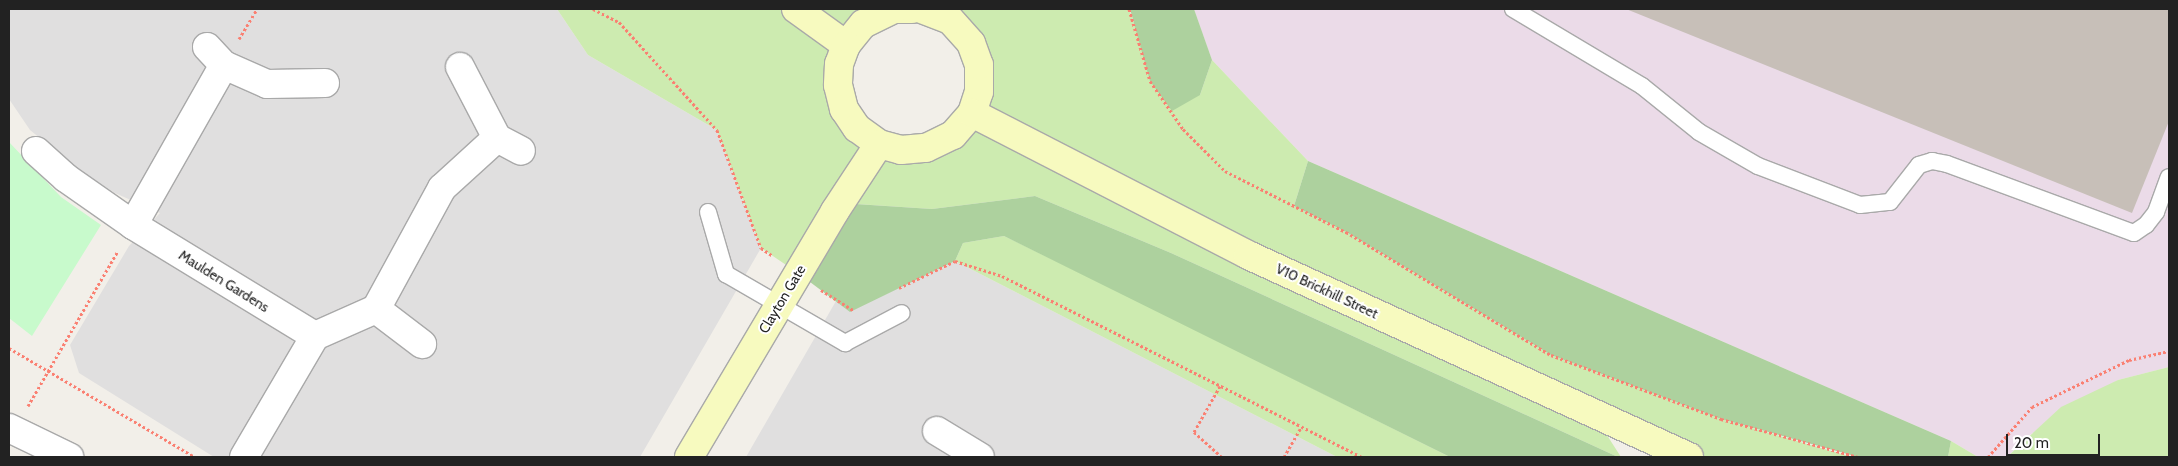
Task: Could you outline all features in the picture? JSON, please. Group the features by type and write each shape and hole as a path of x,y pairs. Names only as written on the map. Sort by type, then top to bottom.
{"street":[{"path":"796,9 846,45"},
{"path":"912,9 894,9 863,24 846,45 839,64 838,85 844,109 857,128 879,144 901,150 926,148 953,134 972,113 979,92 979,65 971,43 953,15 922,9"},
{"path":"133,225 216,56 268,84 325,83"},
{"path":"460,67 497,138 520,151"},
{"name":"V10 Brickhill Street","path":"972,113 1248,255 1689,457"},
{"path":"244,457 314,336 376,309 442,188 497,138"},
{"name":"Clayton Gate","path":"689,457 798,273 879,144"},
{"name":"Maulden Gardens","path":"36,151 66,178 133,225 314,336"},
{"path":"376,309 422,344"},
{"path":"11,429 69,457"},
{"path":"937,431 980,457"}],"lane":[{"path":"1513,9 1642,86 1699,132 1758,166 1860,205 1890,202 1919,165 1932,161 1947,164 2134,232 2146,225 2156,212 2169,177"},
{"path":"708,212 726,274 778,307 845,343 902,313"}],"path":[{"path":"593,9 620,22 717,130 761,248 850,312 859,307"},
{"path":"1130,9 1150,81 1184,129 1225,171 1346,232 1551,354 1721,419 1858,457"},
{"path":"11,429 133,225"},
{"path":"894,291 955,261 1002,276 1362,457"},
{"path":"9,348 48,369 195,457"},
{"path":"1988,457 2032,407 2130,360 2169,351"},
{"path":"1220,386 1194,432 1222,457"},
{"path":"1284,457 1301,427"}],"shaded area":[{"path":"9,9 557,9 588,55 717,130 761,248 640,457 214,457 79,373 70,345 129,246 160,213 115,193 79,170 30,130 9,99"},
{"path":"1194,9 2169,9 2169,367 2118,380 2028,436 2007,457 1978,457 1951,441 1308,161 1212,60"},
{"path":"955,261 1337,457 746,457 836,301 850,311"}],"green space":[{"path":"557,9 912,9 863,24 838,85 879,144 953,135 979,65 922,9 1129,9 1139,37 1200,95 1212,60 1308,161 1294,206 1346,232 1551,355 1721,419 1852,457 1689,457 1594,415 1621,457 1618,457 1171,253 1035,196 932,209 841,203 798,273 761,248 717,130 588,55"},
{"path":"1130,9 1194,9 1212,60 1200,95 1172,111 1150,81"},
{"path":"9,142 61,197 101,225 32,336 9,318"},
{"path":"1308,161 1951,441 1948,457 1858,457 1721,419 1551,355 1346,232 1294,206"},
{"path":"1035,196 1171,253 1618,457 1450,457 1004,236 963,243 955,261 850,312 798,273 840,203 932,209"},
{"path":"1004,236 1450,457 1337,457 955,261 963,243"},
{"path":"2169,367 2169,457 2007,457 2061,407 2118,380"},
{"path":"1951,441 1978,457 1948,457"}],"building":[{"path":"1626,9 2169,9 2169,121 2132,213"}]}
